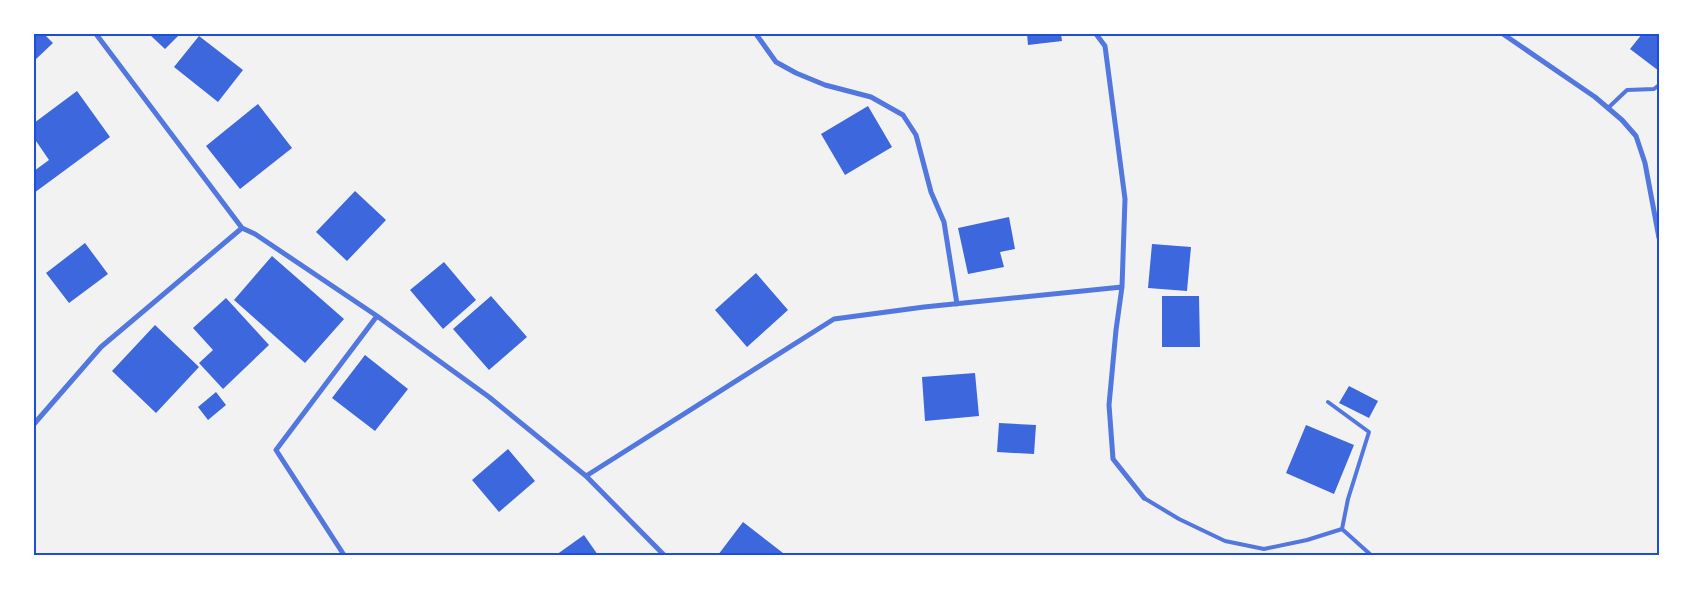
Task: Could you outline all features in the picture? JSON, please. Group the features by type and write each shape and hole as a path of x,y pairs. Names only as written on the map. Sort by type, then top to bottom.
{"street":[{"path":"96,34 242,228 255,234 377,316 489,397 586,476 664,555"},
{"path":"756,34 776,62 824,85 871,97 903,115 916,135 930,192 944,222 957,304"},
{"path":"1096,34 1105,46 1125,199 1122,287 1109,405 1112,459 1144,498"},
{"path":"1503,34 1596,97 1636,136 1645,163 1659,238"},
{"path":"34,424 101,347 242,228"},
{"path":"586,476 834,319 1122,287"},
{"path":"344,555 276,450 377,316"}],"lane":[{"path":"1608,108 1627,90 1654,89 1659,85"},
{"path":"1328,402 1369,432 1348,498 1342,529"},
{"path":"1144,498 1179,519 1225,541 1264,549 1307,540 1342,529"},
{"path":"1342,529 1370,555"}],"building":[{"path":"34,34 44,34 53,43 34,61"},
{"path":"149,34 180,34 165,49"},
{"path":"1027,34 1061,34 1062,41 1028,45"},
{"path":"1642,34 1659,34 1659,71 1630,49"},
{"path":"199,36 243,70 218,102 174,67"},
{"path":"77,91 110,137 34,193 34,171 49,160 34,138 34,123"},
{"path":"258,104 292,148 240,189 206,146"},
{"path":"868,106 892,147 845,175 821,134"},
{"path":"355,191 386,220 347,261 316,232"},
{"path":"1009,217 1015,249 1000,252 1004,267 968,274 958,228"},
{"path":"85,243 108,274 69,303 46,273"},
{"path":"1152,244 1191,247 1187,291 1148,288"},
{"path":"272,256 344,319 305,363 234,300"},
{"path":"444,262 476,300 443,329 410,290"},
{"path":"756,273 788,310 747,347 715,310"},
{"path":"491,296 527,337 489,370 453,329"},
{"path":"1162,296 1199,296 1200,347 1162,347"},
{"path":"226,298 269,345 223,389 199,363 213,350 193,328"},
{"path":"155,325 199,367 156,413 112,371"},
{"path":"365,355 408,389 375,431 332,398"},
{"path":"975,373 979,416 925,421 922,377"},
{"path":"1349,386 1378,401 1369,418 1339,403"},
{"path":"216,392 226,405 208,420 198,407"},
{"path":"999,423 1036,425 1034,454 997,452"},
{"path":"1306,425 1354,445 1334,494 1286,473"},
{"path":"508,449 535,481 499,512 472,480"},
{"path":"743,522 783,553 781,555 718,555"},
{"path":"584,535 598,555 556,555"}]}
